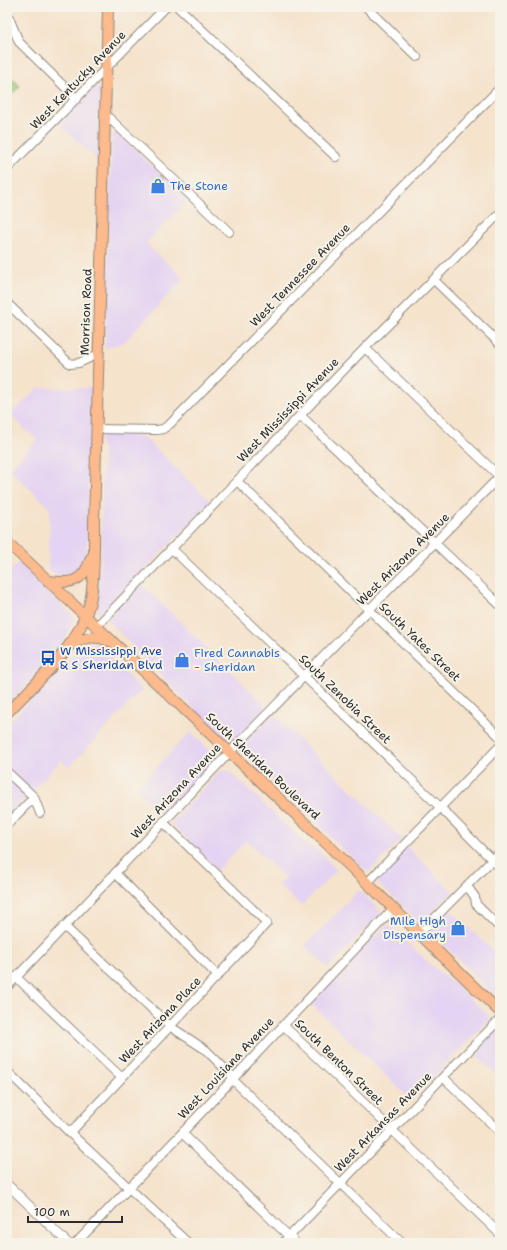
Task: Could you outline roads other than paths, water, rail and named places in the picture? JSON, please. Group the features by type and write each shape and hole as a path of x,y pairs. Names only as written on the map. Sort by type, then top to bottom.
{"main road":[{"name":"Morrison Road","path":"86,617 91,596 93,548 108,7"},
{"name":"South Sheridan Boulevard","path":"7,542 230,752 500,1012"},
{"path":"48,581 68,582 79,579 87,568 93,548"},
{"path":"7,713 67,648 77,634 86,617"},
{"path":"67,648 78,640 89,637 102,638 115,644"}],"street":[{"name":"West Kentucky Avenue","path":"7,169 166,7"},
{"path":"178,7 336,157"},
{"path":"366,7 417,57"},
{"path":"7,13 19,42 76,99"},
{"name":"West Tennessee Avenue","path":"96,429 157,430 163,429 170,424 500,88"},
{"path":"106,115 229,232"},
{"name":"West Mississippi Avenue","path":"96,626 300,414 500,214"},
{"path":"434,280 500,344"},
{"path":"7,303 70,364 79,363 98,354"},
{"path":"365,348 500,477"},
{"path":"300,414 500,606"},
{"name":"West Arizona Avenue","path":"7,987 230,752 500,477"},
{"name":"South Yates Street","path":"237,481 500,737"},
{"name":"South Zenobia Street","path":"171,548 441,808 500,868"},
{"path":"367,883 500,746"},
{"path":"7,772 34,797 40,812"},
{"path":"7,825 34,797"},
{"name":"West Arizona Place","path":"70,1133 267,923 163,822"},
{"path":"419,934 500,852"},
{"path":"115,873 218,976"},
{"path":"467,886 475,897 476,904 500,928"},
{"name":"West Louisiana Avenue","path":"76,1243 393,909"},
{"path":"64,926 171,1027 206,1050 232,1078 402,1243"},
{"path":"16,978 122,1078"},
{"name":"West Arkansas Avenue","path":"286,1240 500,1019"},
{"name":"South Benton Street","path":"283,1025 500,1234"},
{"path":"7,1071 70,1133 188,1243"},
{"path":"443,1077 500,1132"},
{"path":"182,1133 286,1240 296,1243"},
{"path":"7,1184 68,1243"}],"place":[{"name":"The Stone","path":"158,186"},
{"name":"W Mississippi Ave & S Sheridan Blvd","path":"48,658"},
{"name":"Fired Cannabis - Sheridan","path":"182,660"},
{"name":"Mile High Dispensary","path":"458,928"}]}
